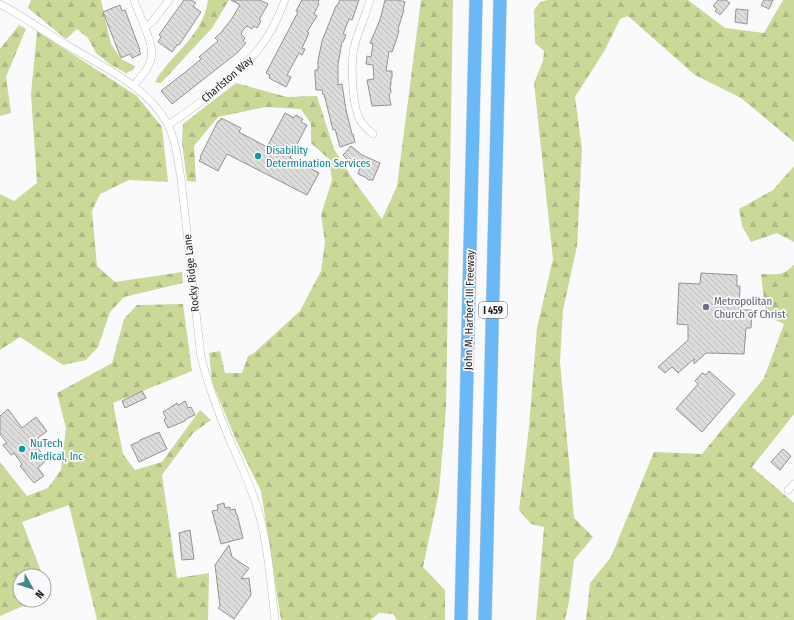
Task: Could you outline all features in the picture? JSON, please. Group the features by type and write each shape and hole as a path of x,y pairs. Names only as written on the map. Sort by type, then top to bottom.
{"highway":[{"name":"John M. Harbert III Freeway","path":"461,620 476,0"},
{"name":"I 459","path":"485,620 500,0"}],"street":[{"path":"134,0 152,48 151,58 145,72 134,85"},
{"path":"144,27 152,22 169,0"},
{"path":"370,0 354,46 352,74 358,114 364,126 373,134"},
{"name":"Charlston Way","path":"168,125 195,107 244,67 268,38 283,1"},
{"name":"Rocky Ridge Lane","path":"0,4 134,85 161,114 168,125 175,146 181,179 201,357 213,398 248,482 260,517 276,620"},
{"path":"788,490 794,484"}],"green space":[{"path":"31,0 101,0 111,44 121,59 135,66 133,70 126,73 111,65 96,53 88,38 77,29 66,39 28,8"},
{"path":"208,0 229,0 212,28 161,83 155,82 162,71 194,34 205,13"},
{"path":"421,0 453,0 446,408 439,492 423,567 445,590 445,620 397,620 393,614 379,613 371,620 281,620 261,491 236,440 212,382 209,353 220,351 225,373 242,373 248,356 254,353 300,311 321,271 325,242 321,215 332,180 329,159 311,143 311,124 301,109 266,107 218,117 194,146 196,182 187,181 182,143 183,124 236,83 287,97 317,96 334,149 352,178 382,219 397,186"},
{"path":"548,0 688,0 725,28 764,33 783,0 794,0 794,142 741,98 695,75 628,16 620,19 605,50 575,97 582,149 577,246 563,310 560,361 574,518 593,537 574,560 565,620 536,620 544,527 531,524 519,510 529,427 537,328 553,259 534,83 543,61 544,51 535,43 534,10 540,2"},
{"path":"19,25 26,29 6,77 11,113 0,116 0,49"},
{"path":"37,31 137,96 162,127 168,182 129,180 100,194 92,211 97,266 115,282 182,272 183,283 124,297 110,312 98,347 86,360 63,365 20,337 0,350 0,194 14,201 37,183 31,94"},
{"path":"794,166 794,242 777,233 751,242 742,226 739,209 773,190"},
{"path":"794,264 794,414 752,467 794,503 794,620 586,620 590,583 611,557 654,452 702,454 764,378 784,324 766,316 761,274 783,273"},
{"path":"183,304 192,371 113,403 123,454 135,470 162,462 200,410 211,420 193,433 162,475 177,578 209,573 208,620 97,620 69,505 22,522 40,568 12,568 12,608 18,608 0,616 0,462 27,496 48,488 61,470 66,428 57,393 112,363 124,319 137,305"}],"building":[{"path":"184,0 191,0 196,3 193,6 201,12 179,45 178,44 172,52 158,42 161,37 159,35"},
{"path":"231,0 260,0 268,4 259,20 261,21 257,28 254,26 252,29 247,26 243,30 241,34 245,38 243,41 246,43 237,53 172,104 161,91 201,59 199,57 218,41 215,38 223,31 240,5"},
{"path":"302,0 319,0 319,4 314,14 317,16 307,32 309,33 302,48 305,49 302,55 299,53 287,75 291,77 286,87 269,78 270,75 266,73 298,12 296,11"},
{"path":"340,0 359,0 352,20 349,19 343,34 346,35 342,42 338,64 338,85 342,84 346,110 355,142 340,147 335,129 333,130 324,94 323,95 322,90 316,90 315,70 318,70 318,61 322,41 336,6"},
{"path":"385,0 398,0 405,2 397,38 392,52 389,51 386,71 392,71 390,85 391,92 389,95 391,105 372,106 367,80 374,79 373,65 366,64 367,56 371,57 373,44 370,43 380,20"},
{"path":"718,0 726,0 730,3 720,15 715,11 717,9 713,6"},
{"path":"764,0 773,0 769,9 761,5"},
{"path":"120,5 122,11 125,10 141,54 132,58 130,54 121,58 103,12"},
{"path":"736,9 748,10 747,24 735,22"},
{"name":"Disability Determination Services","path":"285,113 294,118 296,115 303,119 301,122 307,125 290,158 319,173 307,195 227,154 218,171 199,161 218,121 220,121 221,118 241,128 239,132 267,147"},
{"path":"351,146 362,155 380,163 373,180 368,180 367,178 358,174 360,168 353,161 351,163 343,155"},
{"path":"701,273 737,275 737,286 740,286 739,310 752,310 751,328 746,328 744,354 706,353 694,364 694,359 678,373 672,367 665,373 658,367 688,340 688,325 677,324 679,283 700,284"},
{"path":"709,371 735,394 702,432 676,409 698,384 695,381 702,373 706,375"},
{"path":"142,391 146,398 125,408 122,401"},
{"path":"185,401 188,408 191,407 195,415 168,428 164,420 166,418 163,412 177,403 179,405"},
{"name":"NuTech Medical, Inc","path":"8,409 22,428 36,417 47,431 33,442 47,460 38,468 44,476 34,483 20,466 22,464 14,453 11,455 3,445 7,443 0,434 0,416"},
{"path":"159,432 167,449 139,462 131,445"},
{"path":"783,449 791,456 780,470 771,462"},
{"path":"224,503 225,508 230,507 230,510 235,509 243,538 221,544 212,511 218,510 217,505"},
{"path":"190,530 194,559 182,560 179,533"},
{"path":"229,545 232,557 249,568 241,579 249,578 251,595 234,619 218,608 220,606 215,565"}],"place":[{"name":"Disability Determination Services","path":"258,156"},
{"name":"Metropolitan Church of Christ","path":"706,307"},
{"name":"NuTech Medical, Inc","path":"22,449"}]}
